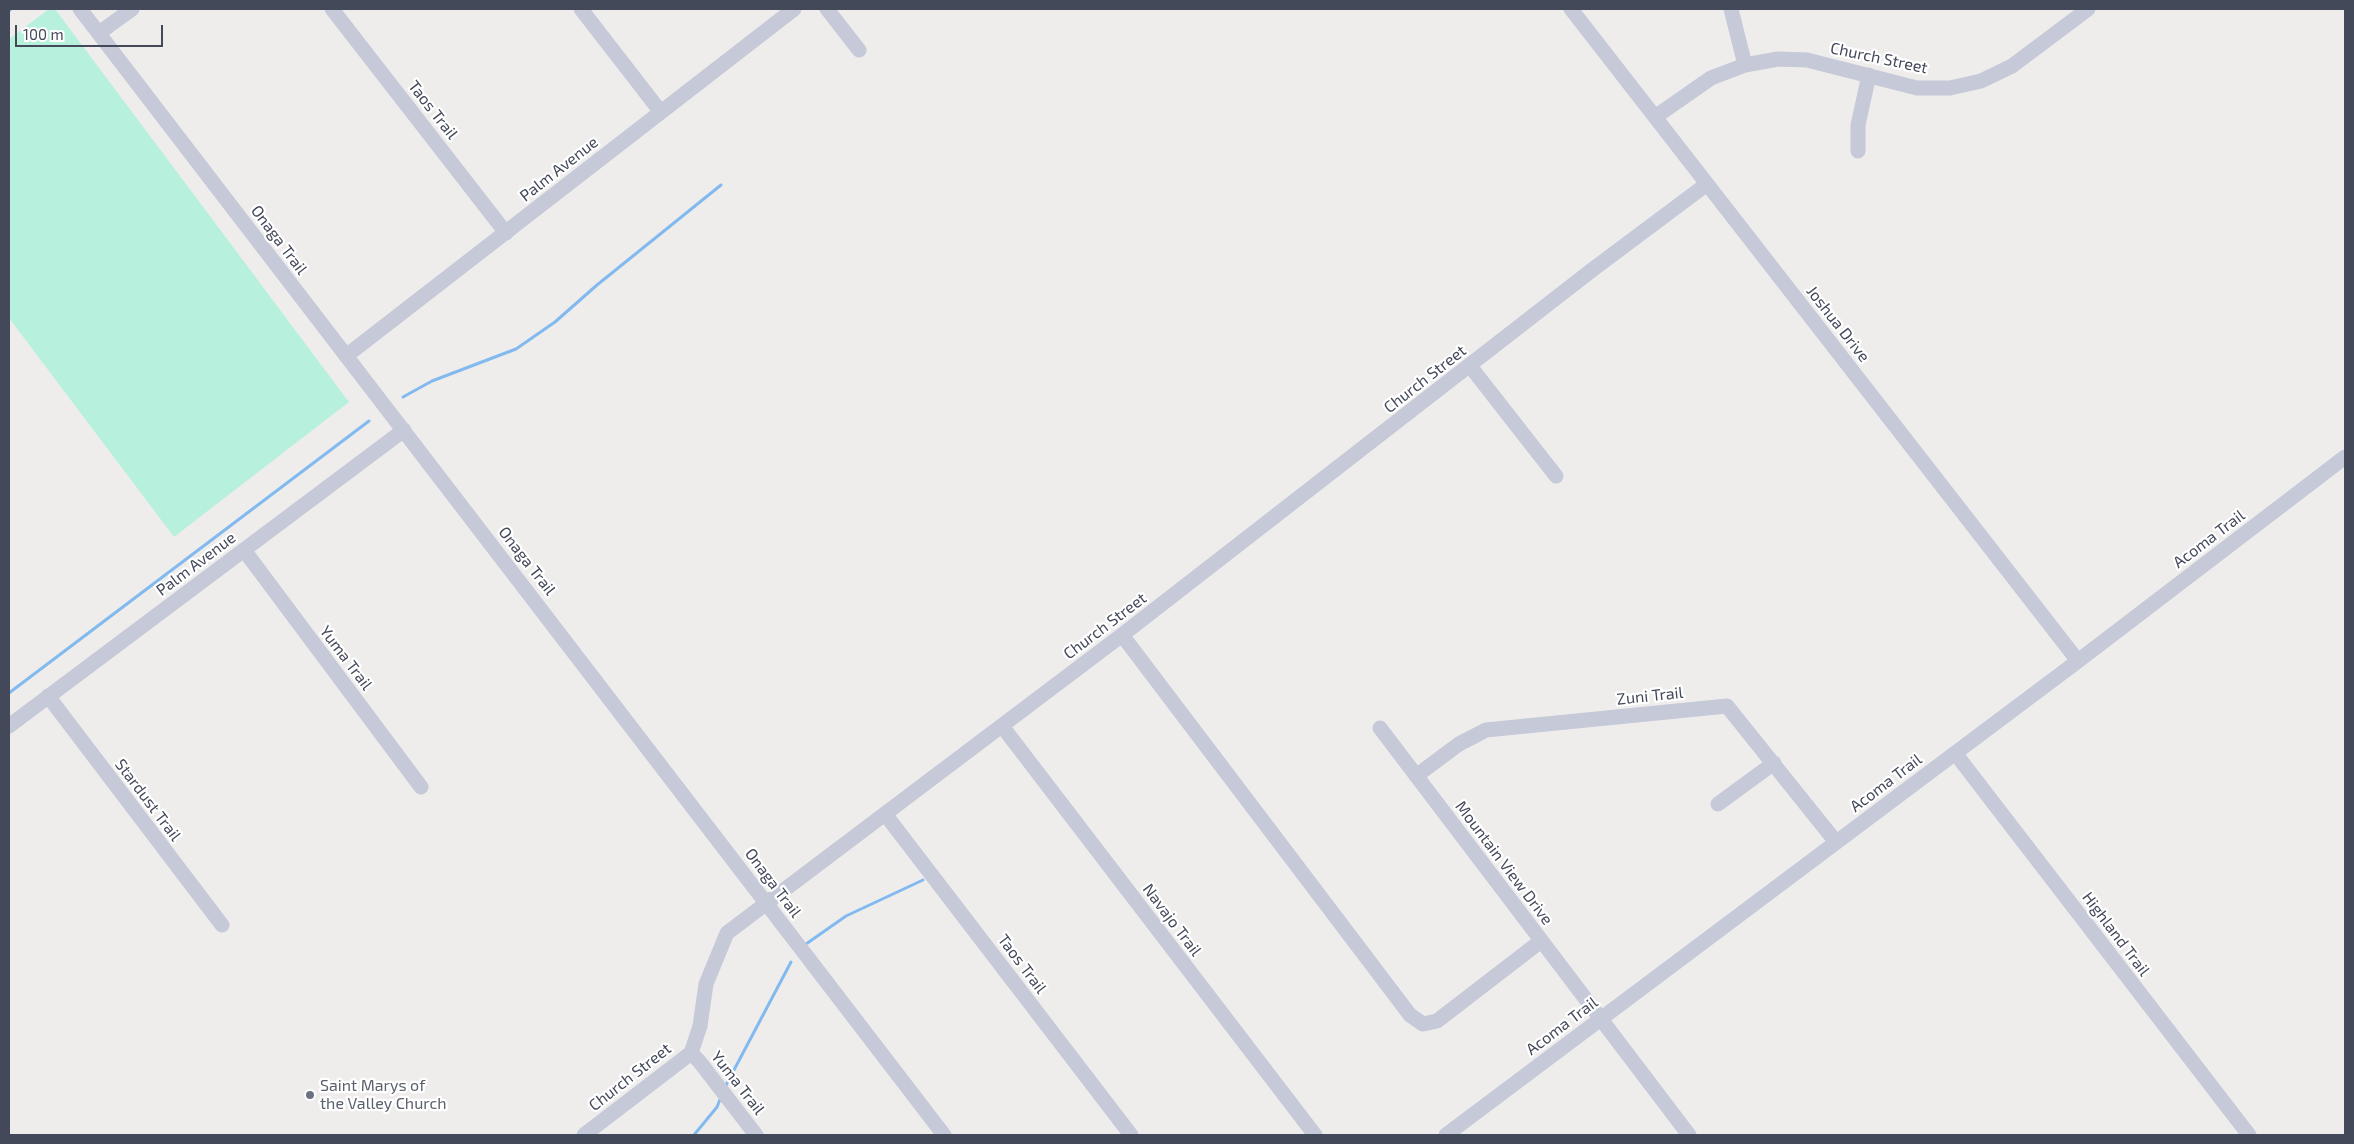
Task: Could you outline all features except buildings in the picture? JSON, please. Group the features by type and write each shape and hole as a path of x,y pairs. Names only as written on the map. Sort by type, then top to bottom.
{"street":[{"name":"Onaga Trail","path":"80,9 944,1135"},
{"path":"99,33 132,9"},
{"name":"Taos Trail","path":"332,9 506,233"},
{"path":"581,9 660,111"},
{"name":"Palm Avenue","path":"346,356 794,9"},
{"path":"827,9 859,50"},
{"name":"Joshua Drive","path":"1571,9 2078,661"},
{"path":"1731,9 1745,65"},
{"name":"Church Street","path":"1655,117 1711,78 1745,65 1778,59 1807,60 1917,88 1950,88 1981,81 2012,66 2088,9"},
{"path":"1858,151 1858,125 1869,75"},
{"name":"Church Street","path":"584,1135 690,1053 700,1026 706,984 727,932 1122,635 1592,270 1707,184"},
{"path":"1470,366 1556,476"},
{"name":"Palm Avenue","path":"9,726 404,430"},
{"name":"Acoma Trail","path":"1446,1135 2078,661 2345,457"},
{"name":"Yuma Trail","path":"244,550 421,787"},
{"path":"1122,635 1410,1015 1423,1024 1437,1021 1541,941"},
{"name":"Stardust Trail","path":"48,696 222,925"},
{"name":"Zuni Trail","path":"1416,776 1459,744 1486,730 1727,706 1836,842"},
{"name":"Navajo Trail","path":"1002,726 1315,1135"},
{"name":"Mountain View Drive","path":"1380,728 1689,1135"},
{"name":"Highland Trail","path":"1955,753 2249,1135"},
{"path":"1718,804 1774,763"},
{"name":"Taos Trail","path":"885,814 1131,1135"},
{"name":"Yuma Trail","path":"690,1053 699,1061 756,1135"}],"green space":[{"path":"49,9 55,9 349,402 174,537 9,318 9,39"}],"waterway":[{"path":"403,397 432,381 516,349 555,322 597,285 721,185"},
{"path":"9,693 369,421"},
{"path":"806,944 846,916 923,880"},
{"path":"725,1087 791,962"},
{"path":"694,1135 717,1107 721,1097"}],"place":[{"name":"Saint Marys of the Valley Church","path":"310,1095"}]}
